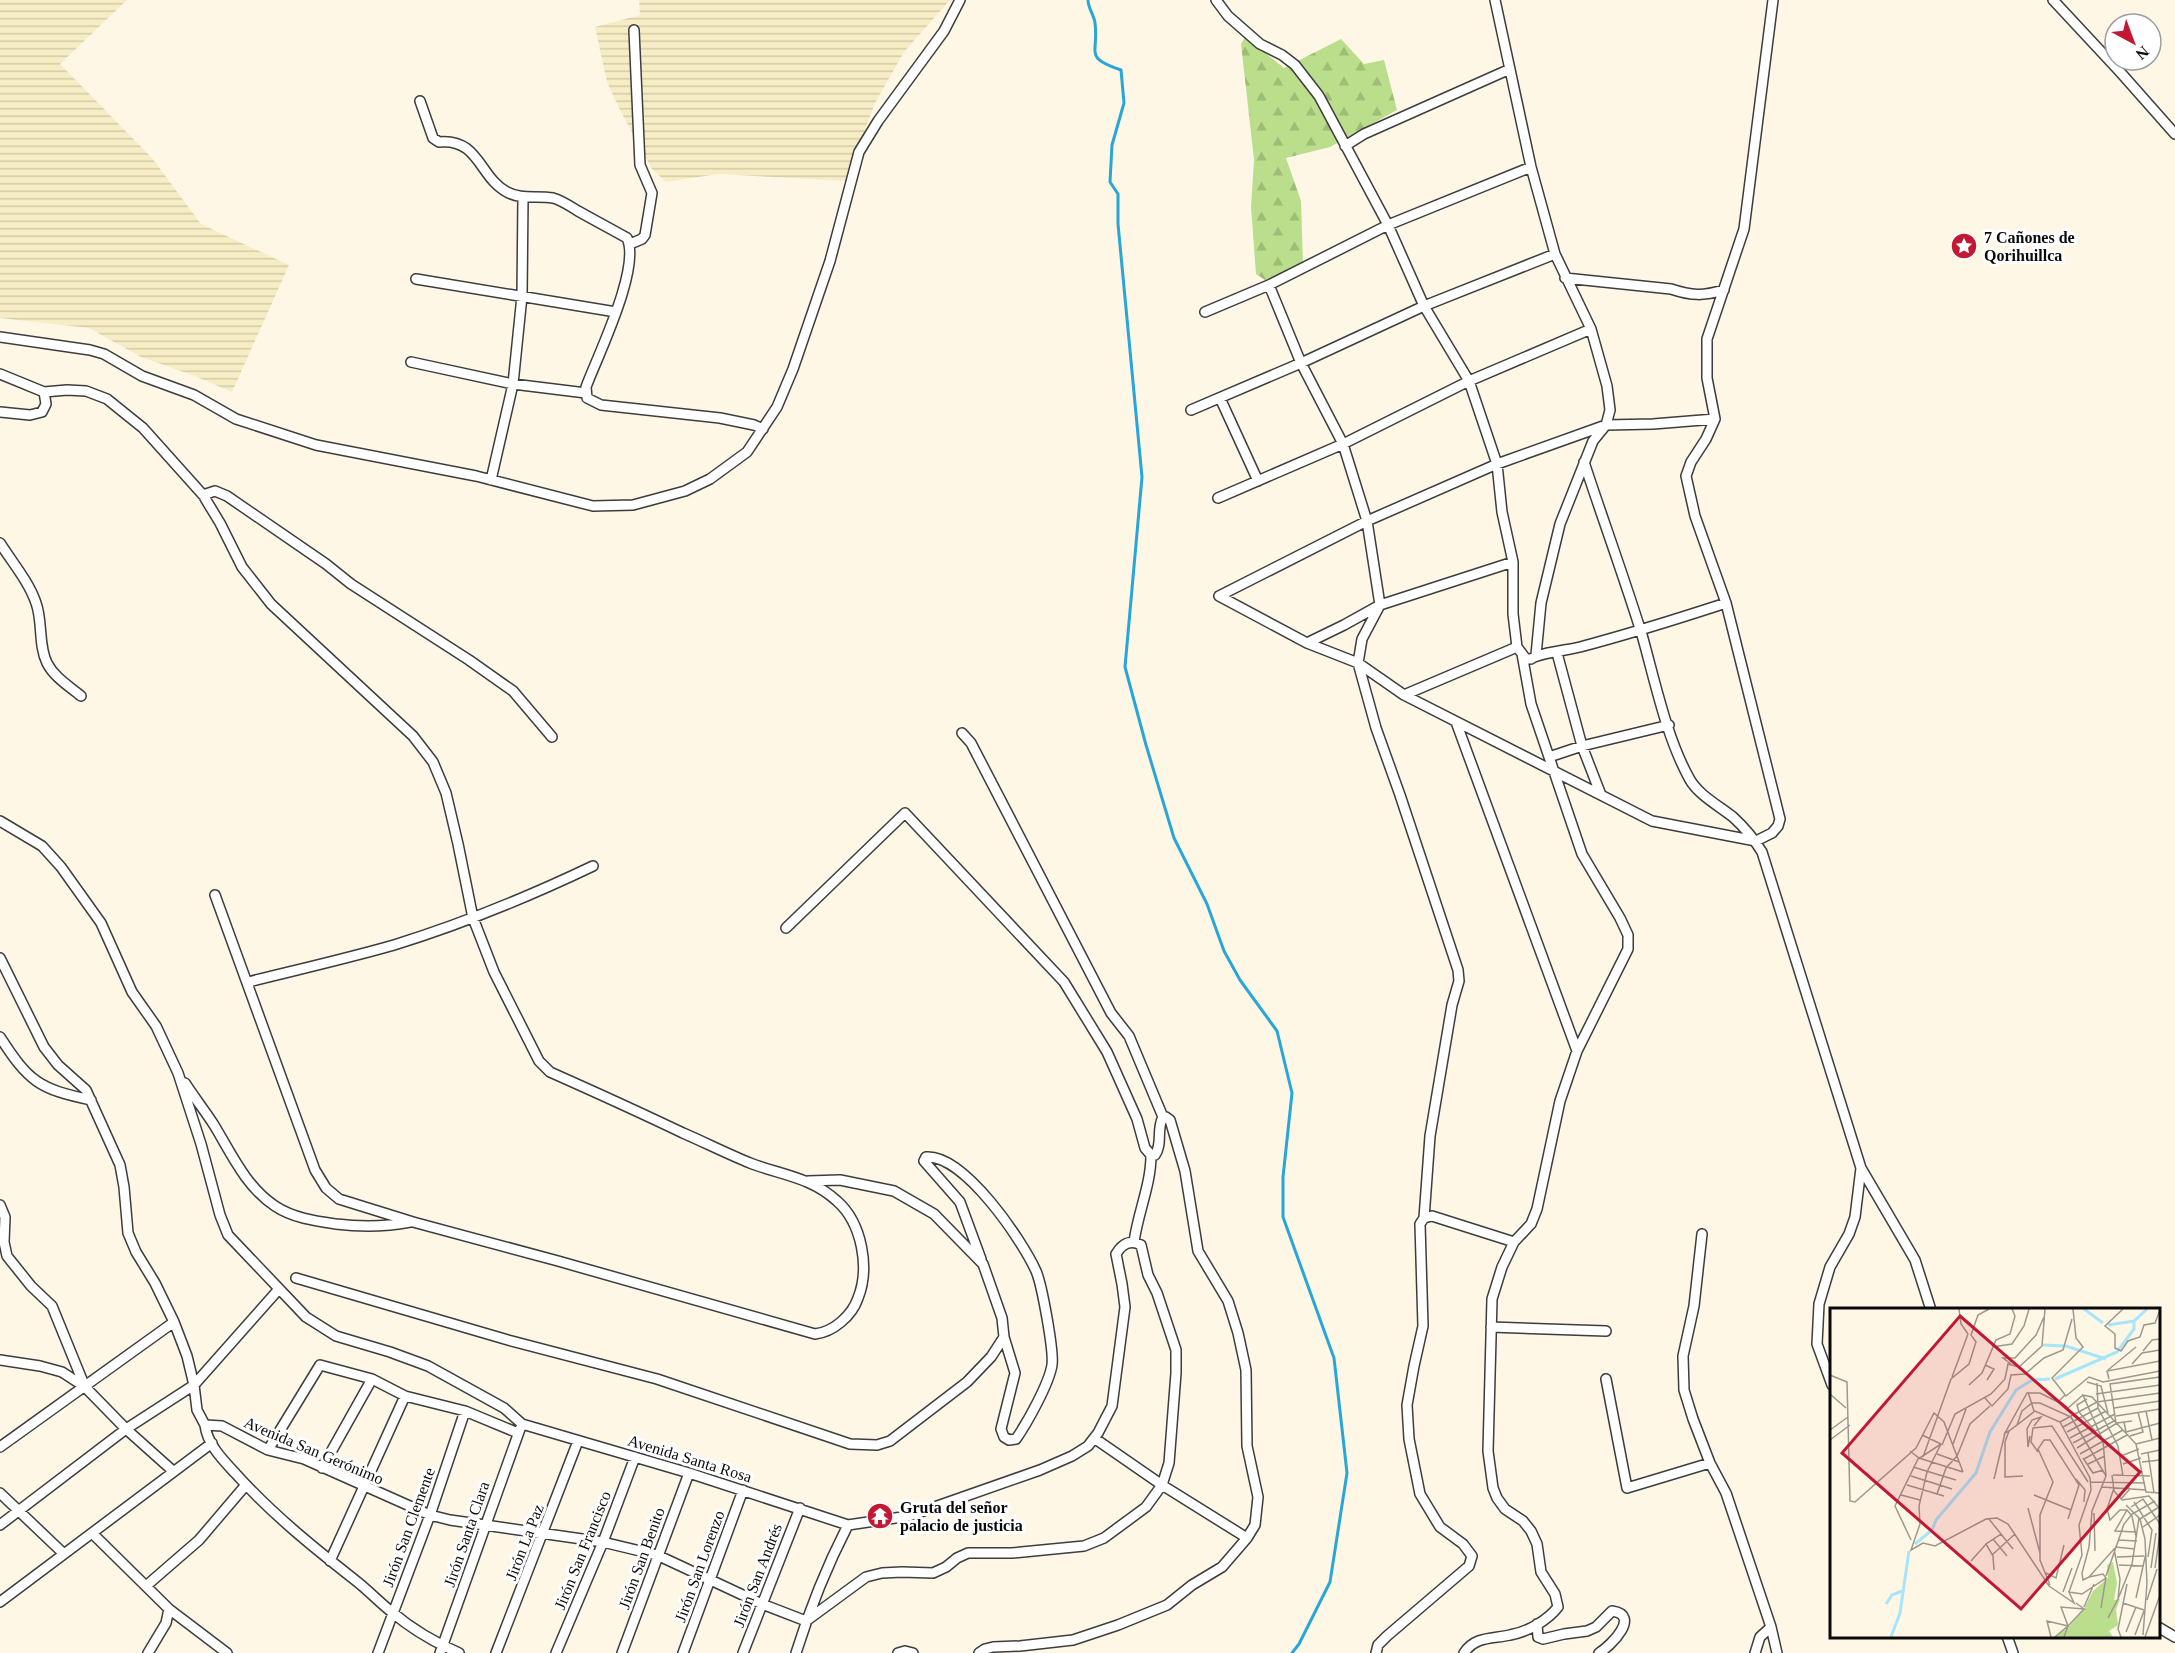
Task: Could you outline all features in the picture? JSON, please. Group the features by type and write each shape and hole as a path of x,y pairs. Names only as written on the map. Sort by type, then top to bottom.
{"street":[{"path":"0,337 80,348 104,354 142,376 194,395 236,419 316,445 491,480 593,506 633,505 686,491 710,479 747,452 777,407 797,358 830,261 859,152 944,31 960,0"},
{"path":"1216,0 1228,16 1260,44 1282,55 1307,78 1319,96 1388,225 1424,306 1468,381 1497,464 1502,512 1513,562 1513,614 1531,704 1582,854 1628,935 1628,949 1577,1051 1560,1101 1537,1209 1531,1224 1514,1242 1492,1299 1488,1440 1493,1488 1505,1509 1522,1521 1531,1531 1537,1544 1541,1572 1555,1594 1558,1607 1551,1615 1537,1624 1511,1635 1487,1638 1473,1643 1464,1653"},
{"path":"1495,0 1531,167 1555,254 1591,329 1607,386 1610,410 1606,425 1593,441 1560,524 1541,603 1536,655"},
{"path":"1715,419 1606,425 1497,464 1367,521 1219,596 1307,643 1358,663 1404,695 1652,821 1756,841 1772,833 1780,819 1726,603 1695,516 1686,477 1691,462 1706,439 1715,419 1707,378 1707,339 1744,229 1773,0"},
{"path":"2053,0 2175,134"},
{"path":"630,244 642,239 645,235 652,200 650,186 640,165 634,30"},
{"path":"1345,146 1364,134 1510,69"},
{"path":"420,101 433,138 439,142 449,141 463,144 507,193 561,201 627,238 630,244 629,266 616,312 586,387 587,398 601,405 720,418 763,429"},
{"path":"1204,312 1269,285 1388,225 1531,167"},
{"path":"491,480 513,384 522,296 523,197"},
{"path":"1191,410 1301,363 1424,306 1555,254"},
{"path":"1565,278 1671,289 1687,294 1705,295 1724,291"},
{"path":"416,279 616,312"},
{"path":"1269,285 1301,363 1343,444 1367,521 1380,605 1362,639 1358,663 1376,728 1458,970 1459,981 1452,1005 1430,1136 1424,1218 1420,1224 1423,1326 1413,1366 1407,1406 1409,1438 1420,1494 1440,1527 1462,1544 1472,1556 1469,1566 1377,1645 1376,1653"},
{"path":"1218,498 1343,444 1468,381 1591,329"},
{"path":"411,362 513,384 586,393"},
{"path":"0,374 44,393 67,390 86,391 107,399 143,428 203,495 242,567 271,604 413,736 433,762 446,793 473,918 494,972 539,1061 550,1072 751,1163 808,1181 838,1201 855,1222 862,1245 862,1288 857,1302 845,1318 825,1333 815,1334 412,1222 339,1199 326,1188 315,1170 215,895"},
{"path":"0,412 30,415 42,412 46,404 44,393"},
{"path":"1220,398 1258,481"},
{"path":"1584,462 1641,631 1669,725 1690,780 1734,819 1756,841 1762,852 1861,1168 1915,1260 1930,1308"},
{"path":"203,495 215,491 227,496 326,564 351,584 469,660 513,691 552,737"},
{"path":"0,543 33,594 47,663 54,674 81,696"},
{"path":"1307,643 1380,605 1513,562"},
{"path":"1520,650 1526,659 1531,659 1536,655 1557,653 1641,631 1726,603"},
{"path":"1404,695 1520,650"},
{"path":"1557,653 1582,746 1601,795"},
{"path":"1456,722 1577,1051"},
{"path":"1549,757 1582,746 1669,725"},
{"path":"962,733 971,743 1111,1013 1129,1036 1163,1117 1170,1120 1185,1171 1198,1251 1228,1301 1240,1342 1248,1395 1245,1430 1258,1497 1255,1525 1247,1538 1222,1567 1192,1585 1167,1605 1073,1640 993,1647 979,1653"},
{"path":"786,928 905,813 1064,982 1107,1052 1137,1119 1145,1148 1151,1155 1151,1173 1137,1220 1134,1242"},
{"path":"0,821 42,846 61,867 101,922 119,967 132,992 156,1026 178,1073 228,1235 306,1317 336,1336 428,1366 504,1408 520,1429"},
{"path":"248,982 394,945 526,897 593,866"},
{"path":"0,958 44,1047 58,1065 86,1090 120,1165 128,1233 174,1322 187,1356 197,1410 212,1443 245,1485 304,1541 441,1649 459,1653"},
{"path":"0,1037 17,1063 32,1078 56,1092 91,1100"},
{"path":"178,1073 246,1178 273,1205 310,1220 355,1226 393,1226 412,1222"},
{"path":"1151,1155 1155,1155 1158,1150 1159,1125 1163,1117"},
{"path":"926,1157 939,1158 975,1183 1012,1228 1036,1273 1052,1352 1052,1366 1024,1426 1016,1439 1008,1440 1001,1429 1015,1373 1004,1336 1002,1318 960,1202 924,1161 926,1157"},
{"path":"1830,1380 1817,1344 1819,1304 1830,1267 1849,1234 1855,1217 1861,1168"},
{"path":"808,1181 840,1180 894,1191 934,1214 983,1264"},
{"path":"0,1205 5,1217 4,1242 7,1256 31,1286 52,1306 85,1387"},
{"path":"1424,1218 1432,1216 1514,1242"},
{"path":"1702,1234 1694,1306 1683,1356 1684,1390 1710,1463 1726,1493 1771,1627 1777,1653"},
{"path":"796,1653 806,1621 828,1563 848,1525 890,1520 924,1511 1040,1470 1088,1446 1112,1406 1125,1307 1116,1254 1120,1246 1134,1242 1141,1245 1148,1275 1157,1293 1176,1350 1176,1396 1169,1463 1162,1485 1146,1507 1104,1538 1084,1546 1012,1553 968,1553 933,1573 882,1573 866,1577 806,1621"},
{"path":"296,1278 508,1340 657,1379 850,1444 878,1445 890,1441 967,1382 992,1357 1004,1336"},
{"path":"0,1525 126,1429 194,1385 279,1289"},
{"path":"0,1447 174,1322"},
{"path":"1491,1328 1606,1331"},
{"path":"0,1360 62,1372 85,1387 126,1429 173,1471"},
{"name":"Avenida Santa Rosa","path":"268,1450 320,1365 372,1378 405,1395 520,1429 578,1441 635,1457 848,1525"},
{"path":"322,1468 372,1378"},
{"path":"1606,1379 1627,1488 1710,1463"},
{"path":"330,1561 405,1395"},
{"name":"Jirón San Clemente","path":"378,1653 430,1515 465,1411"},
{"name":"Avenida San Gerónimo","path":"205,1425 222,1426 268,1450 304,1459 430,1515 450,1520 603,1542 657,1555 762,1604 806,1621"},
{"name":"Jirón Santa Clara","path":"441,1649 520,1429"},
{"path":"1094,1438 1162,1485 1247,1538"},
{"name":"Jirón La Paz","path":"496,1653 578,1441"},
{"path":"0,1602 212,1443"},
{"name":"Jirón San Francisco","path":"556,1653 603,1542 635,1457"},
{"name":"Jirón San Benito","path":"622,1653 689,1473"},
{"path":"146,1586 199,1540 245,1485"},
{"name":"Jirón San Lorenzo","path":"683,1653 743,1490"},
{"path":"0,1493 63,1554"},
{"name":"Jirón San Andrés","path":"743,1653 800,1508"},
{"path":"92,1533 169,1609 227,1653"},
{"path":"148,1653 166,1623 169,1609"},
{"path":"1537,1624 1538,1637 1543,1640 1587,1631 1596,1627 1612,1611 1618,1612 1623,1615 1625,1621 1622,1630 1599,1653"},
{"path":"1755,1653 1760,1637 1771,1627"},
{"path":"2160,1628 2175,1637"},
{"path":"2008,1638 2013,1653"},
{"path":"898,1653 905,1651 913,1653"}],"shaded area":[{"path":"0,0 127,0 60,64 152,158 201,224 289,265 232,392 141,357 89,328 0,318"},
{"path":"639,0 950,0 904,52 875,103 846,181 718,174 666,182 652,169 607,82 595,27 640,15"}],"green space":[{"path":"1245,37 1284,68 1341,39 1364,64 1384,60 1397,110 1330,147 1286,158 1301,201 1303,265 1265,280 1256,274 1251,207 1254,160 1241,44"}],"waterway":[{"path":"1088,0 1095,23 1095,53 1101,62 1121,70 1124,103 1112,145 1110,182 1118,194 1118,224 1142,477 1125,667 1174,838 1207,904 1224,951 1240,980 1277,1031 1292,1093 1283,1177 1283,1217 1334,1358 1347,1473 1330,1582 1299,1644 1292,1653"}],"place":[{"name":"7 Cañones de Qorihuillca","path":"1964,246"},
{"name":"Gruta del señor palacio de justicia","path":"880,1516"}]}
